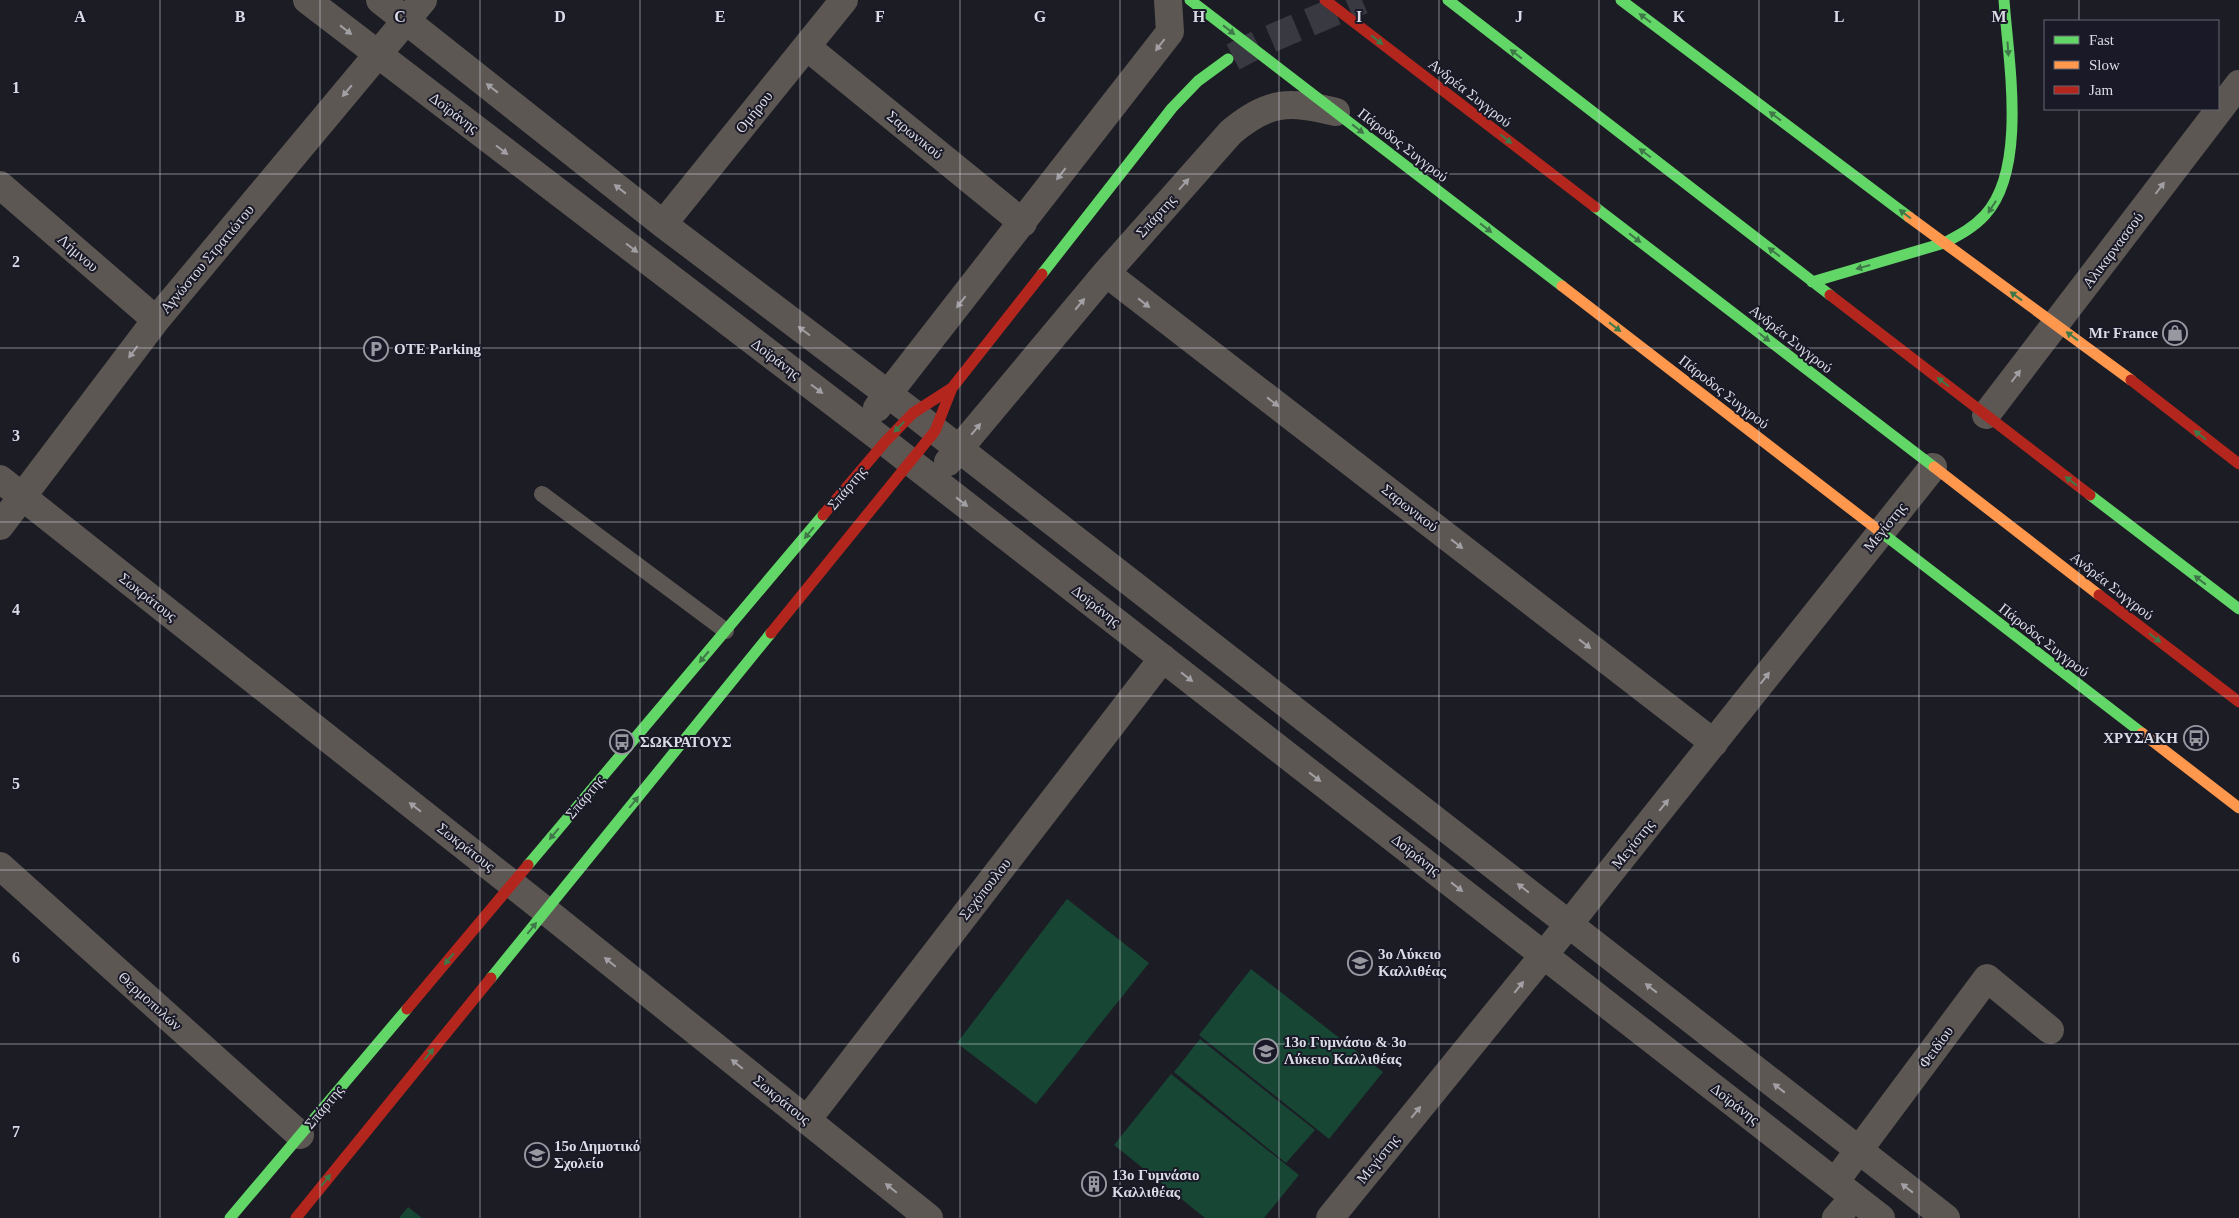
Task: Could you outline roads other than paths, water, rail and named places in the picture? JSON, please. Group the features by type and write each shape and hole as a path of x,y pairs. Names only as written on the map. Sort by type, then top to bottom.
{"main road":[{"name":"Πάροδος Συγγρού","path":"1190,0 2239,808"},
{"name":"Ανδρέα Συγγρού","path":"1325,0 2239,702"},
{"path":"1448,0 2239,609"},
{"path":"1621,0 1944,243 2056,324 2239,464"},
{"path":"1812,282 1944,243 1959,237 1974,227 1988,213 2004,184 2012,144 2012,102 2004,0"},
{"name":"Σπάρτης","path":"296,1218 935,431 952,388 1188,88 1208,71 1228,59"},
{"name":"Σπάρτης","path":"230,1218 885,442 913,413 952,388"}],"street":[{"name":"Δοϊράνης","path":"307,0 910,461 1881,1218"},
{"path":"380,0 415,10 663,224 913,413 1946,1218"},
{"name":"Ομήρου","path":"663,224 844,0"},
{"path":"864,426 1170,32 1168,0"},
{"name":"Αγνώστου Στρατιώτου","path":"0,526 156,320 415,10"},
{"name":"Σαρωνικού","path":"807,47 1023,223"},
{"name":"Αλικαρνασσού","path":"1986,415 2239,84"},
{"name":"Σπάρτης","path":"934,480 1106,273 1231,132 1248,118 1266,108 1294,104 1336,112"},
{"name":"Λήμνου","path":"0,185 156,320"},
{"name":"Σαρωνικού","path":"1106,273 1714,743"},
{"name":"Μεγίστης","path":"1330,1218 1569,924 1933,467"},
{"name":"Σωκράτους","path":"0,479 546,911 929,1218"},
{"name":"Σεχόπουλου","path":"807,1120 1163,658"},
{"name":"Θερμοπυλών","path":"0,866 300,1136"},
{"name":"Φειδίου","path":"1836,1218 1844,1189 1860,1151 1987,978 2050,1030"}],"lane":[{"path":"542,494 726,631"}],"tunnel":[{"path":"1233,57 1258,44 1362,0"}],"place":[{"name":"Mr France","path":"2175,333"},
{"name":"OTE Parking","path":"376,349"},
{"name":"ΧΡΥΣΑΚΗ","path":"2196,738"},
{"name":"ΣΩΚΡΑΤΟΥΣ","path":"622,742"},
{"name":"3ο Λύκειο Καλλιθέας","path":"1360,963"},
{"name":"13ο Γυμνάσιο & 3ο Λύκειο Καλλιθέας","path":"1266,1051"},
{"name":"15ο Δημοτικό Σχολείο","path":"537,1155"},
{"name":"13ο Γυμνάσιο Καλλιθέας","path":"1094,1184"}]}
